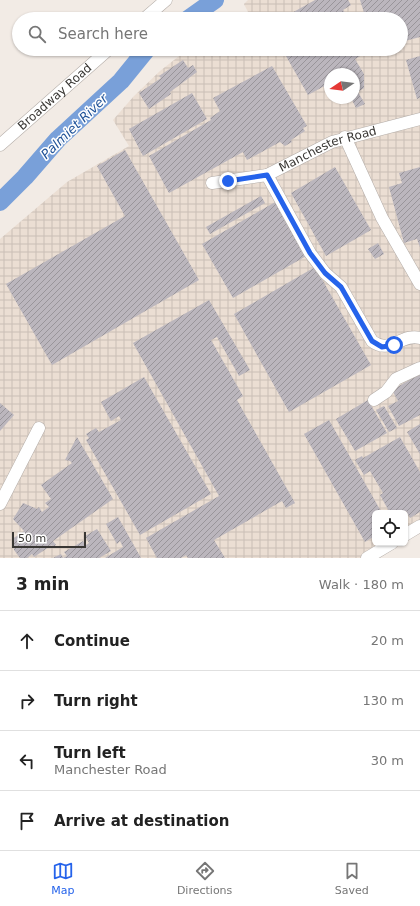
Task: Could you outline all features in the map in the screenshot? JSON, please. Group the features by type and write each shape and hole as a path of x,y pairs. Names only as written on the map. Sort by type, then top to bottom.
{"street":[{"path":"152,12 166,0"},
{"name":"Broadway Road","path":"0,145 102,56"},
{"name":"Manchester Road","path":"212,183 267,175 345,137 420,119"},
{"path":"345,137 382,218 420,284"},
{"path":"267,175 310,253 325,273 341,287 372,341 376,345 385,347 409,338 420,338"},
{"path":"374,400 386,392 396,379 420,368"},
{"path":"0,504 39,428"},
{"path":"408,533 420,526"},
{"path":"367,558 387,546"}],"shaded area":[{"path":"248,0 420,0 420,527 408,534 408,510 372,510 372,546 389,546 369,558 0,558 0,239 67,182 129,146 113,120 134,96 160,71 179,56 408,56 408,12 248,12 244,4"}],"building":[{"path":"315,0 348,0 351,5 343,10 344,12 294,12"},
{"path":"360,0 420,0 420,37 408,40 408,12 364,12"},
{"path":"286,56 360,56 355,59 364,74 364,88 360,91 360,68 324,68 324,86 308,95"},
{"path":"420,56 420,98 417,99 406,60"},
{"path":"183,60 188,68 193,65 197,72 170,92 171,94 149,109 139,93 161,78 159,76"},
{"path":"272,66 307,126 303,128 305,131 285,146 280,142 247,160 243,152 169,193 149,156 211,120 210,118 220,111 213,98"},
{"path":"192,93 207,119 143,156 129,129"},
{"path":"360,95 365,104 356,108 354,104 360,104"},
{"path":"125,150 199,280 52,365 6,284 125,216 97,166"},
{"path":"335,167 371,230 326,256 291,193"},
{"path":"420,167 420,247 417,239 404,243 389,187 402,183 399,173"},
{"path":"261,196 265,203 210,234 206,227"},
{"path":"277,201 308,255 233,298 202,244"},
{"path":"378,243 384,254 375,259 368,249"},
{"path":"315,267 371,365 289,412 234,314"},
{"path":"209,300 250,370 239,376 217,337 211,340 243,396 237,400 295,503 286,508 282,501 214,540 225,558 188,558 186,555 181,558 157,558 146,538 219,496 133,343"},
{"path":"420,374 420,415 399,426 388,406 398,401 392,390"},
{"path":"144,377 211,494 140,535 86,440 89,438 86,434 96,428 99,432 121,420 119,416 111,421 101,402"},
{"path":"368,400 387,433 355,451 336,419"},
{"path":"0,403 14,415 0,431"},
{"path":"384,406 397,428 389,432 376,410"},
{"path":"329,420 380,510 372,510 372,538 365,542 304,434"},
{"path":"420,424 420,454 407,432"},
{"path":"77,437 113,499 53,541 56,545 53,547 52,545 34,557 32,554 27,558 20,558 14,550 14,538 24,531 13,519 23,503 37,509 39,507 42,512 49,507 45,503 51,499 41,485 72,463 65,460"},
{"path":"400,437 420,472 420,512 410,518 408,510 388,510 380,495 383,493 370,471 364,475 355,460 362,456 363,458"},
{"path":"118,517 141,558 105,558 123,547 120,541 117,544 106,524"},
{"path":"97,529 111,551 99,558 63,558 67,556 64,552 83,541 86,545 89,543 85,536"},
{"path":"61,554 63,558 53,558"}],"waterway":[{"name":"Palmiet River","path":"198,12 215,0"},
{"name":"Palmiet River","path":"0,202 25,177 58,139 121,81 141,56"}],"route":[{"path":"228,181 267,175 310,253 330,279 341,287 372,341 376,345 382,347 394,345"}]}
